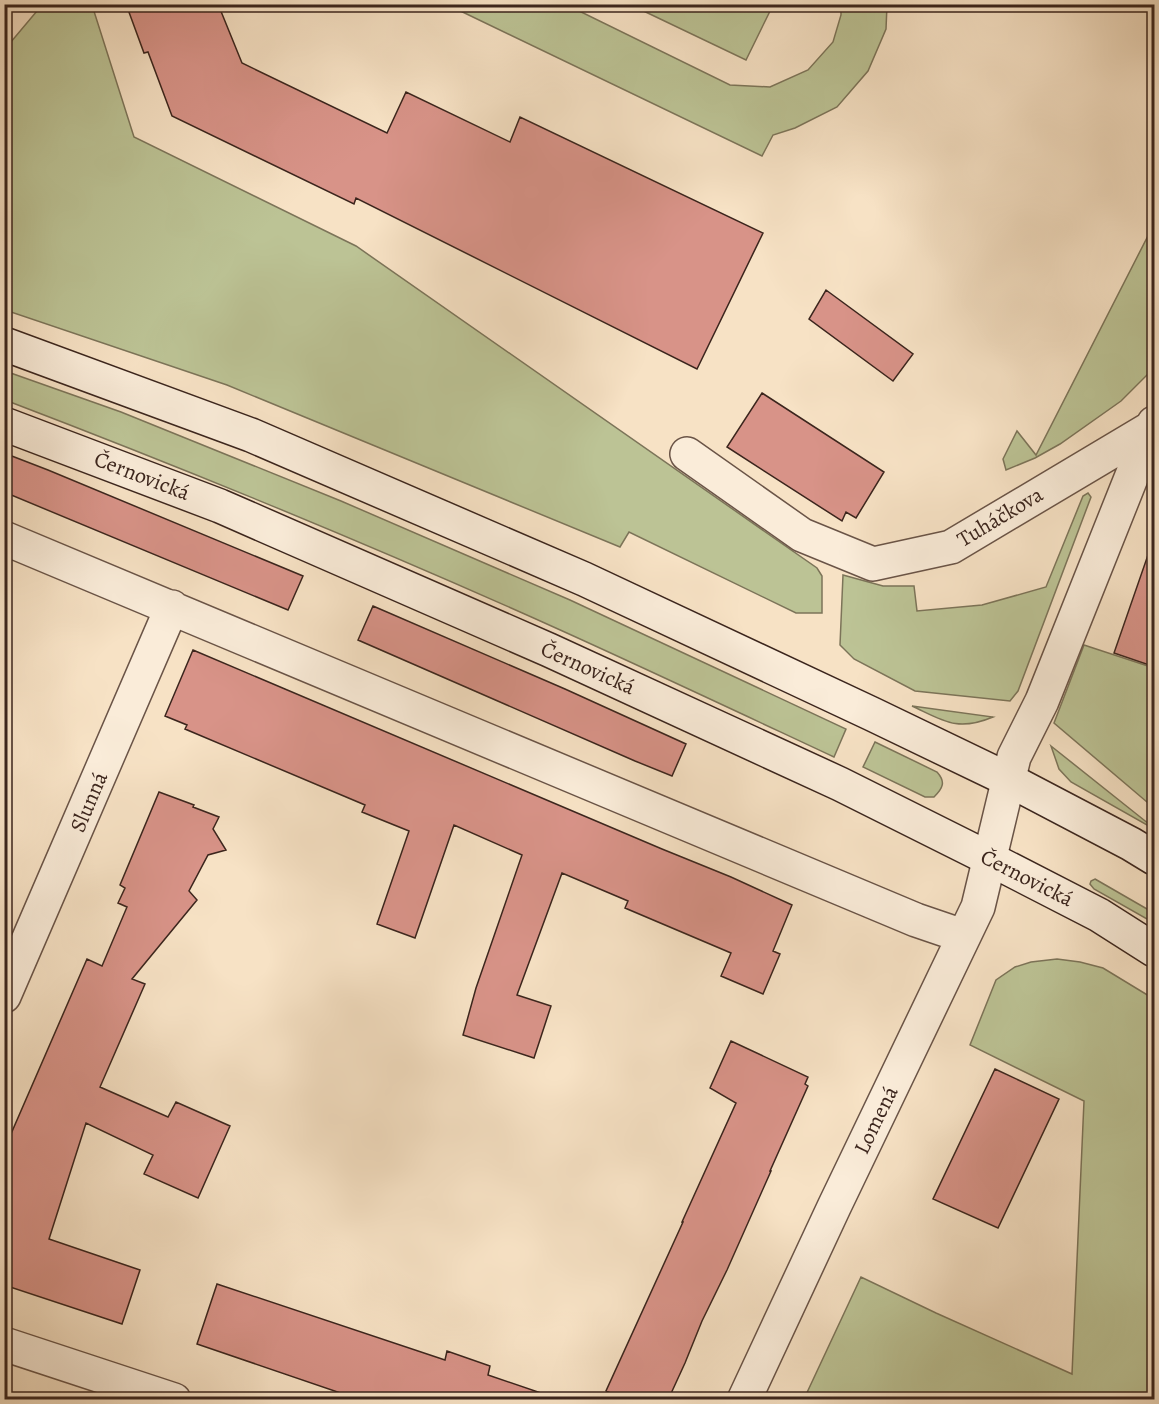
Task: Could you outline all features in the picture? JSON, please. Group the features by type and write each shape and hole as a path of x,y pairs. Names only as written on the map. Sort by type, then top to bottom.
{"street":[{"path":"4,344 251,435 584,579 1009,780 1155,858"},
{"name":"Černovická","path":"4,424 220,506 505,631 840,784 992,847 1155,950"},
{"name":"Tuháčkova","path":"992,847 1014,758 1042,701 1153,425"},
{"name":"Tuháčkova","path":"687,454 802,535 873,564 951,547 1153,425"},
{"path":"4,538 916,920 963,936"},
{"name":"Slunná","path":"4,996 172,607"},
{"name":"Lomená","path":"744,1400 978,907 992,847"},
{"path":"4,1344 174,1400"}],"green space":[{"path":"42,5 92,5 134,137 356,246 817,568 822,576 822,613 796,613 629,532 620,547 227,385 5,310 5,49"},
{"path":"448,5 567,5 730,85 770,87 808,70 833,42 841,15 841,5 887,5 886,29 868,71 837,107 795,128 773,135 762,156"},
{"path":"631,5 773,5 746,60"},
{"path":"1154,224 1154,368 1121,401 1060,444 1006,470 1003,459 1017,431 1036,455"},
{"path":"5,371 121,412 341,501 570,600 846,729 834,757 593,645 352,539 5,400"},
{"path":"1088,493 1091,497 1018,691 1010,701 915,691 854,659 840,645 843,575 883,586 914,586 917,611 982,605 1046,587 1083,496"},
{"path":"1084,645 1154,668 1154,808 1054,723"},
{"path":"912,706 993,717 970,724 951,723"},
{"path":"875,742 937,772 942,782 940,791 934,797 925,797 863,767"},
{"path":"1051,746 1154,829 1071,782 1059,769"},
{"path":"1095,879 1154,913 1154,923 1094,889 1090,884"},
{"path":"1057,959 1103,968 1154,999 1154,1399 804,1399 861,1277 1072,1374 1084,1101 970,1045 996,980 1015,967 1031,962"}],"building":[{"path":"126,4 218,4 242,63 387,133 406,92 510,142 520,117 763,233 697,369 356,198 354,204 172,116 148,52 144,53"},
{"path":"826,290 913,354 893,381 809,319"},
{"path":"762,393 884,472 856,518 846,512 842,521 727,447"},
{"path":"4,453 303,576 288,610 4,492"},
{"path":"1149,552 1155,553 1155,667 1114,653"},
{"path":"373,606 686,744 672,776 358,640"},
{"path":"193,650 731,877 792,905 773,951 780,954 763,994 721,976 731,953 625,908 628,901 562,873 517,995 551,1006 534,1058 463,1035 476,988 522,855 454,825 415,938 377,924 409,831 362,812 365,805 185,729 187,725 165,716"},
{"path":"159,792 219,817 213,829 226,850 208,855 189,891 197,900 132,979 145,984 100,1087 168,1117 176,1102 230,1126 198,1198 144,1174 153,1155 86,1123 49,1239 140,1270 122,1324 4,1285 4,1150 87,959 102,966 127,907 118,903 125,888 120,885"},
{"path":"731,1041 808,1077 805,1084 808,1086 668,1400 626,1400 606,1391 736,1103 710,1088"},
{"path":"995,1069 1059,1099 998,1228 933,1199"},
{"path":"217,1284 445,1360 447,1351 490,1366 488,1375 544,1394 544,1400 361,1400 197,1344"}]}
